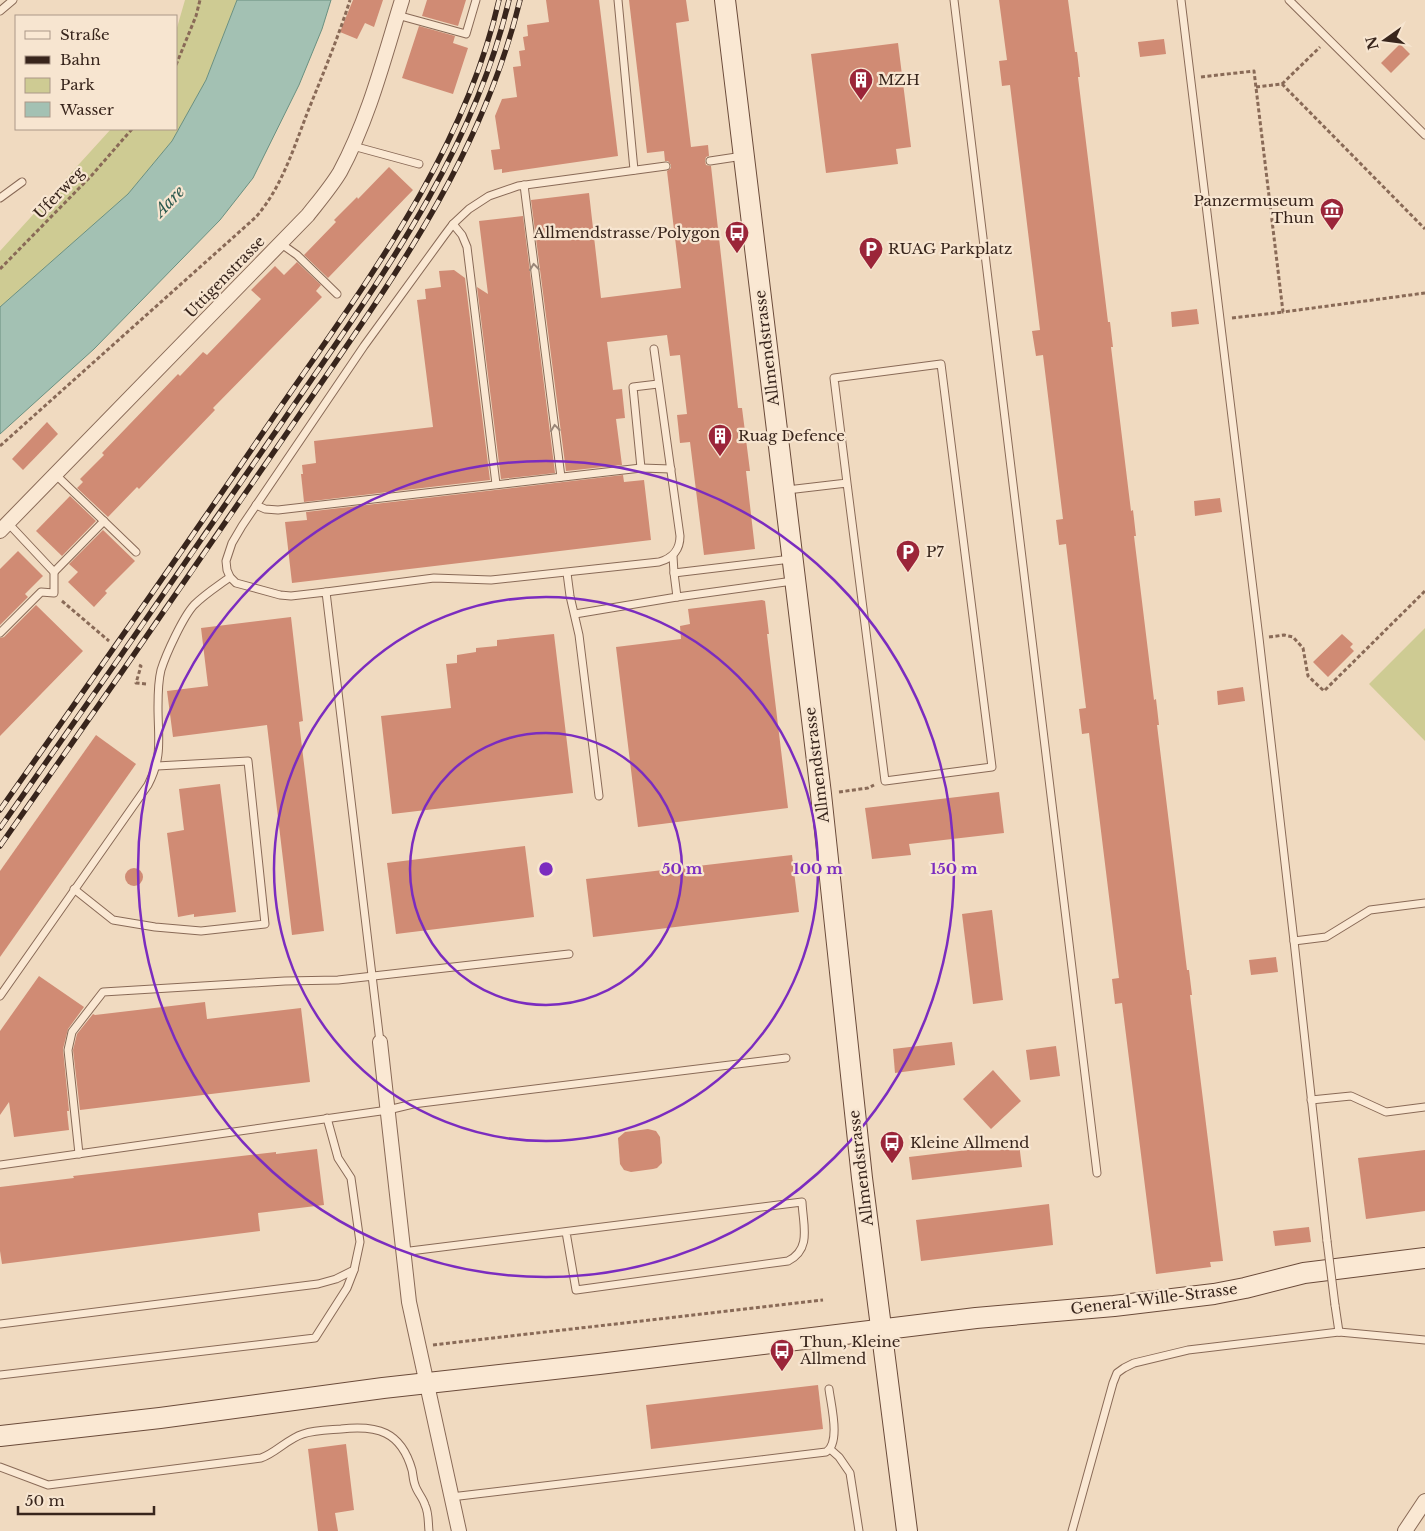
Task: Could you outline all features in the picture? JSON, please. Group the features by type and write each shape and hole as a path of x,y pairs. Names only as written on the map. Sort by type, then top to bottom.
{"main road":[{"name":"Allmendstrasse","path":"725,0 821,794 853,1104 907,1531"},
{"name":"General-Wille-Strasse","path":"0,1436 57,1431 427,1382 600,1364 976,1318 1114,1306 1214,1294 1304,1273 1425,1258"}],"street":[{"name":"Uttigenstrasse","path":"4,527 308,215 324,195 353,146 366,114 402,0"},
{"path":"380,1042 409,1302 417,1346 427,1382 450,1497 459,1531"},
{"path":"1405,1531 1425,1501"}],"lane":[{"path":"0,11 14,0"},
{"path":"398,15 466,34 476,0"},
{"path":"618,0 634,170"},
{"path":"954,0 1097,1173"},
{"path":"1181,0 1259,638 1334,1305 1339,1332"},
{"path":"1289,0 1425,135"},
{"path":"353,146 419,164"},
{"path":"710,161 744,156"},
{"path":"666,166 524,185 489,196 469,209 453,224 364,346 256,505 236,535 228,553 227,570 230,577 236,583 280,595 292,596 434,578 491,580 567,573 659,562 673,556"},
{"path":"0,198 22,182"},
{"path":"524,185 561,476"},
{"path":"453,224 462,235 467,247 496,484"},
{"path":"280,243 297,255 337,294"},
{"path":"654,349 680,536 680,543 673,556 677,597"},
{"path":"941,364 992,768 885,781 847,483 834,378 941,364"},
{"path":"641,468 633,387 658,384"},
{"path":"256,505 265,509 278,510 561,476 641,468 671,469"},
{"path":"55,474 136,552"},
{"path":"784,490 847,483"},
{"path":"0,633 41,592 54,593 54,572 104,521"},
{"path":"4,527 54,572"},
{"path":"674,573 793,559"},
{"path":"567,573 581,646 599,796"},
{"path":"0,996 148,785 156,766 160,749 158,687 161,669 193,607 204,596 230,577"},
{"path":"575,614 795,580"},
{"path":"326,592 380,1042"},
{"path":"74,890 113,920 155,927 201,931 265,924 248,761 156,766"},
{"path":"1294,941 1326,937 1370,910 1425,903"},
{"path":"79,1154 68,1050 72,1032 103,992 338,980 568,954"},
{"path":"0,1165 388,1110 413,1104 786,1058"},
{"path":"1311,1100 1351,1096 1386,1112 1425,1107"},
{"path":"0,1375 315,1338 347,1288 354,1270 360,1242 351,1178 338,1158 327,1118"},
{"path":"402,1252 802,1202 804,1238 803,1248 797,1257 788,1261 576,1290 566,1232"},
{"path":"0,1324 318,1284 336,1279 354,1270"},
{"path":"1072,1531 1113,1383 1117,1373 1124,1368 1134,1363 1188,1350 1339,1332 1425,1340"},
{"path":"450,1497 826,1452 830,1449 835,1435 829,1389"},
{"path":"0,1466 48,1485 260,1458 270,1455 302,1434 360,1427 372,1428 391,1436 405,1454 412,1469 414,1484 425,1504 429,1531"},
{"path":"830,1449 839,1457 850,1473 859,1531"}],"path":[{"path":"178,60 196,16 200,0"},
{"path":"0,446 263,209 286,168 350,0"},
{"path":"1256,87 1282,84 1328,39"},
{"path":"1190,78 1254,71 1283,312"},
{"path":"1282,84 1425,229"},
{"name":"Uferweg","path":"0,269 92,176 131,130"},
{"path":"1219,319 1425,293"},
{"path":"1259,638 1284,635 1293,637 1303,648 1308,676 1324,691 1425,591"},
{"path":"54,593 109,641"},
{"path":"139,665 141,666 136,682 158,687"},
{"path":"821,794 868,788 885,781"},
{"path":"417,1346 823,1300"}],"green space":[{"path":"185,0 237,0 206,80 172,141 128,194 0,307 0,251 110,130 178,130 178,24"},
{"path":"1425,628 1425,741 1369,684"}],"water":[{"name":"Aare","path":"237,0 331,0 322,29 299,85 253,178 220,220 94,349 0,434 0,307 128,194 172,141 206,80"}],"building":[{"path":"353,0 383,0 374,27 365,23 357,39 340,32"},
{"path":"427,0 466,0 458,26 422,16"},
{"path":"546,0 599,0 618,156 502,173 502,169 494,170 491,150 500,149 495,116 502,99 517,97 513,67 521,66 519,51 525,50 523,37 528,36 527,25 549,22"},
{"path":"629,0 686,0 689,21 676,23 691,147 708,145 709,156 706,157 705,161 706,165 711,166 738,408 742,408 750,471 746,471 755,549 704,555 690,442 680,443 677,415 687,414 680,355 670,356 667,335 607,342 613,390 622,389 625,418 616,419 622,465 566,471 531,200 589,193 601,298 681,288 667,171 671,168 671,165 668,161 665,161 664,151 647,153"},
{"path":"999,0 1068,0 1075,52 1077,52 1080,77 1078,77 1108,322 1110,322 1113,347 1111,347 1131,511 1133,510 1136,536 1134,536 1154,700 1156,699 1159,725 1157,725 1187,970 1189,970 1192,995 1190,995 1223,1261 1210,1262 1211,1267 1156,1274 1122,1003 1115,1004 1112,979 1119,978 1089,733 1082,734 1079,709 1086,708 1066,544 1059,545 1056,520 1063,519 1043,355 1036,356 1032,331 1040,330 1010,85 1002,86 999,61 1007,60"},
{"path":"419,26 455,36 453,43 468,48 453,94 402,78"},
{"path":"1164,39 1166,54 1140,57 1138,42"},
{"name":"MZH","path":"898,43 911,147 896,149 898,164 826,173 811,54"},
{"path":"1400,44 1410,54 1391,73 1381,63"},
{"path":"389,167 413,190 328,278 304,255 336,222 334,220 357,197 358,199"},
{"path":"523,216 555,473 501,479 477,287 488,294 479,221"},
{"path":"297,262 321,285 316,291 322,297 213,408 215,410 139,489 137,487 108,517 77,488 83,482 80,479 104,455 102,453 178,374 180,376 203,352 207,355 261,299 251,290 275,266 284,275"},
{"path":"454,270 465,278 490,480 304,502 302,465 316,463 314,441 433,427 417,300 426,299 425,289 441,287 439,271"},
{"path":"1197,309 1199,324 1172,327 1171,312"},
{"path":"47,422 58,434 23,470 12,459"},
{"path":"623,475 624,482 644,480 651,540 292,583 285,522 307,520 306,512"},
{"path":"70,496 96,521 62,556 36,531"},
{"path":"1220,498 1222,512 1195,516 1194,501"},
{"path":"103,530 135,561 105,591 107,593 94,607 68,582 78,572 69,564"},
{"path":"18,551 43,576 25,594 28,597 0,625 0,569"},
{"path":"765,601 769,634 767,634 788,808 638,827 616,647 681,639 680,626 690,624 688,609"},
{"path":"36,605 83,651 0,736 0,638 4,637"},
{"path":"291,617 303,721 299,722 324,931 292,935 267,725 173,737 167,691 208,686 201,628"},
{"path":"554,634 573,793 392,814 381,716 451,708 446,664 457,663 457,655 476,652 476,648 497,646 497,640"},
{"path":"1342,634 1353,644 1350,647 1354,651 1328,677 1313,662"},
{"path":"1243,687 1245,701 1218,705 1217,691"},
{"path":"96,735 136,764 0,957 0,871"},
{"path":"220,784 236,912 194,917 194,914 178,917 167,833 184,830 179,789"},
{"path":"999,792 1004,833 909,844 911,855 872,859 865,808"},
{"path":"525,846 534,917 396,934 387,863"},
{"path":"792,855 799,912 593,937 586,879"},
{"path":"130,868 138,868 143,873 141,884 130,886 125,881 125,873"},
{"path":"992,910 1003,1000 973,1004 962,914"},
{"path":"1276,957 1278,972 1251,975 1249,960"},
{"path":"39,976 84,1007 68,1029 63,1049 69,1130 14,1137 9,1102 0,1115 0,1031"},
{"path":"205,1002 207,1019 301,1008 310,1082 80,1110 73,1050 77,1034 93,1014"},
{"path":"952,1042 955,1065 895,1073 893,1049"},
{"path":"1056,1046 1060,1076 1030,1080 1026,1050"},
{"path":"993,1070 1021,1101 991,1129 963,1099"},
{"path":"648,1129 656,1131 660,1137 662,1163 653,1169 631,1172 624,1170 620,1164 618,1138 625,1132"},
{"path":"1019,1144 1022,1167 912,1180 909,1157"},
{"path":"317,1149 324,1205 258,1213 260,1231 2,1264 0,1251 0,1187 74,1178 73,1176 276,1152 276,1154"},
{"path":"1425,1150 1425,1211 1366,1219 1358,1158"},
{"path":"1049,1204 1053,1245 921,1261 916,1220"},
{"path":"1309,1227 1311,1242 1275,1246 1273,1231"},
{"path":"818,1385 823,1429 651,1449 646,1405"},
{"path":"346,1444 354,1510 335,1513 338,1531 318,1531 308,1449"}],"railway":[{"path":"0,810 344,315 408,216 437,164 462,111 483,57 499,0"},
{"path":"0,828 351,322 416,220 445,168 471,114 492,58 509,0"},
{"path":"0,846 359,328 425,225 454,172 480,117 502,60 520,0"}],"place":[{"name":"MZH","path":"861,101"},
{"name":"Panzermuseum Thun","path":"1332,231"},
{"name":"Allmendstrasse/Polygon","path":"737,254"},
{"name":"RUAG Parkplatz","path":"871,270"},
{"name":"Ruag Defence","path":"720,457"},
{"name":"P7","path":"908,573"},
{"name":"Kleine Allmend","path":"892,1164"},
{"name":"Thun, Kleine Allmend","path":"782,1372"}]}
